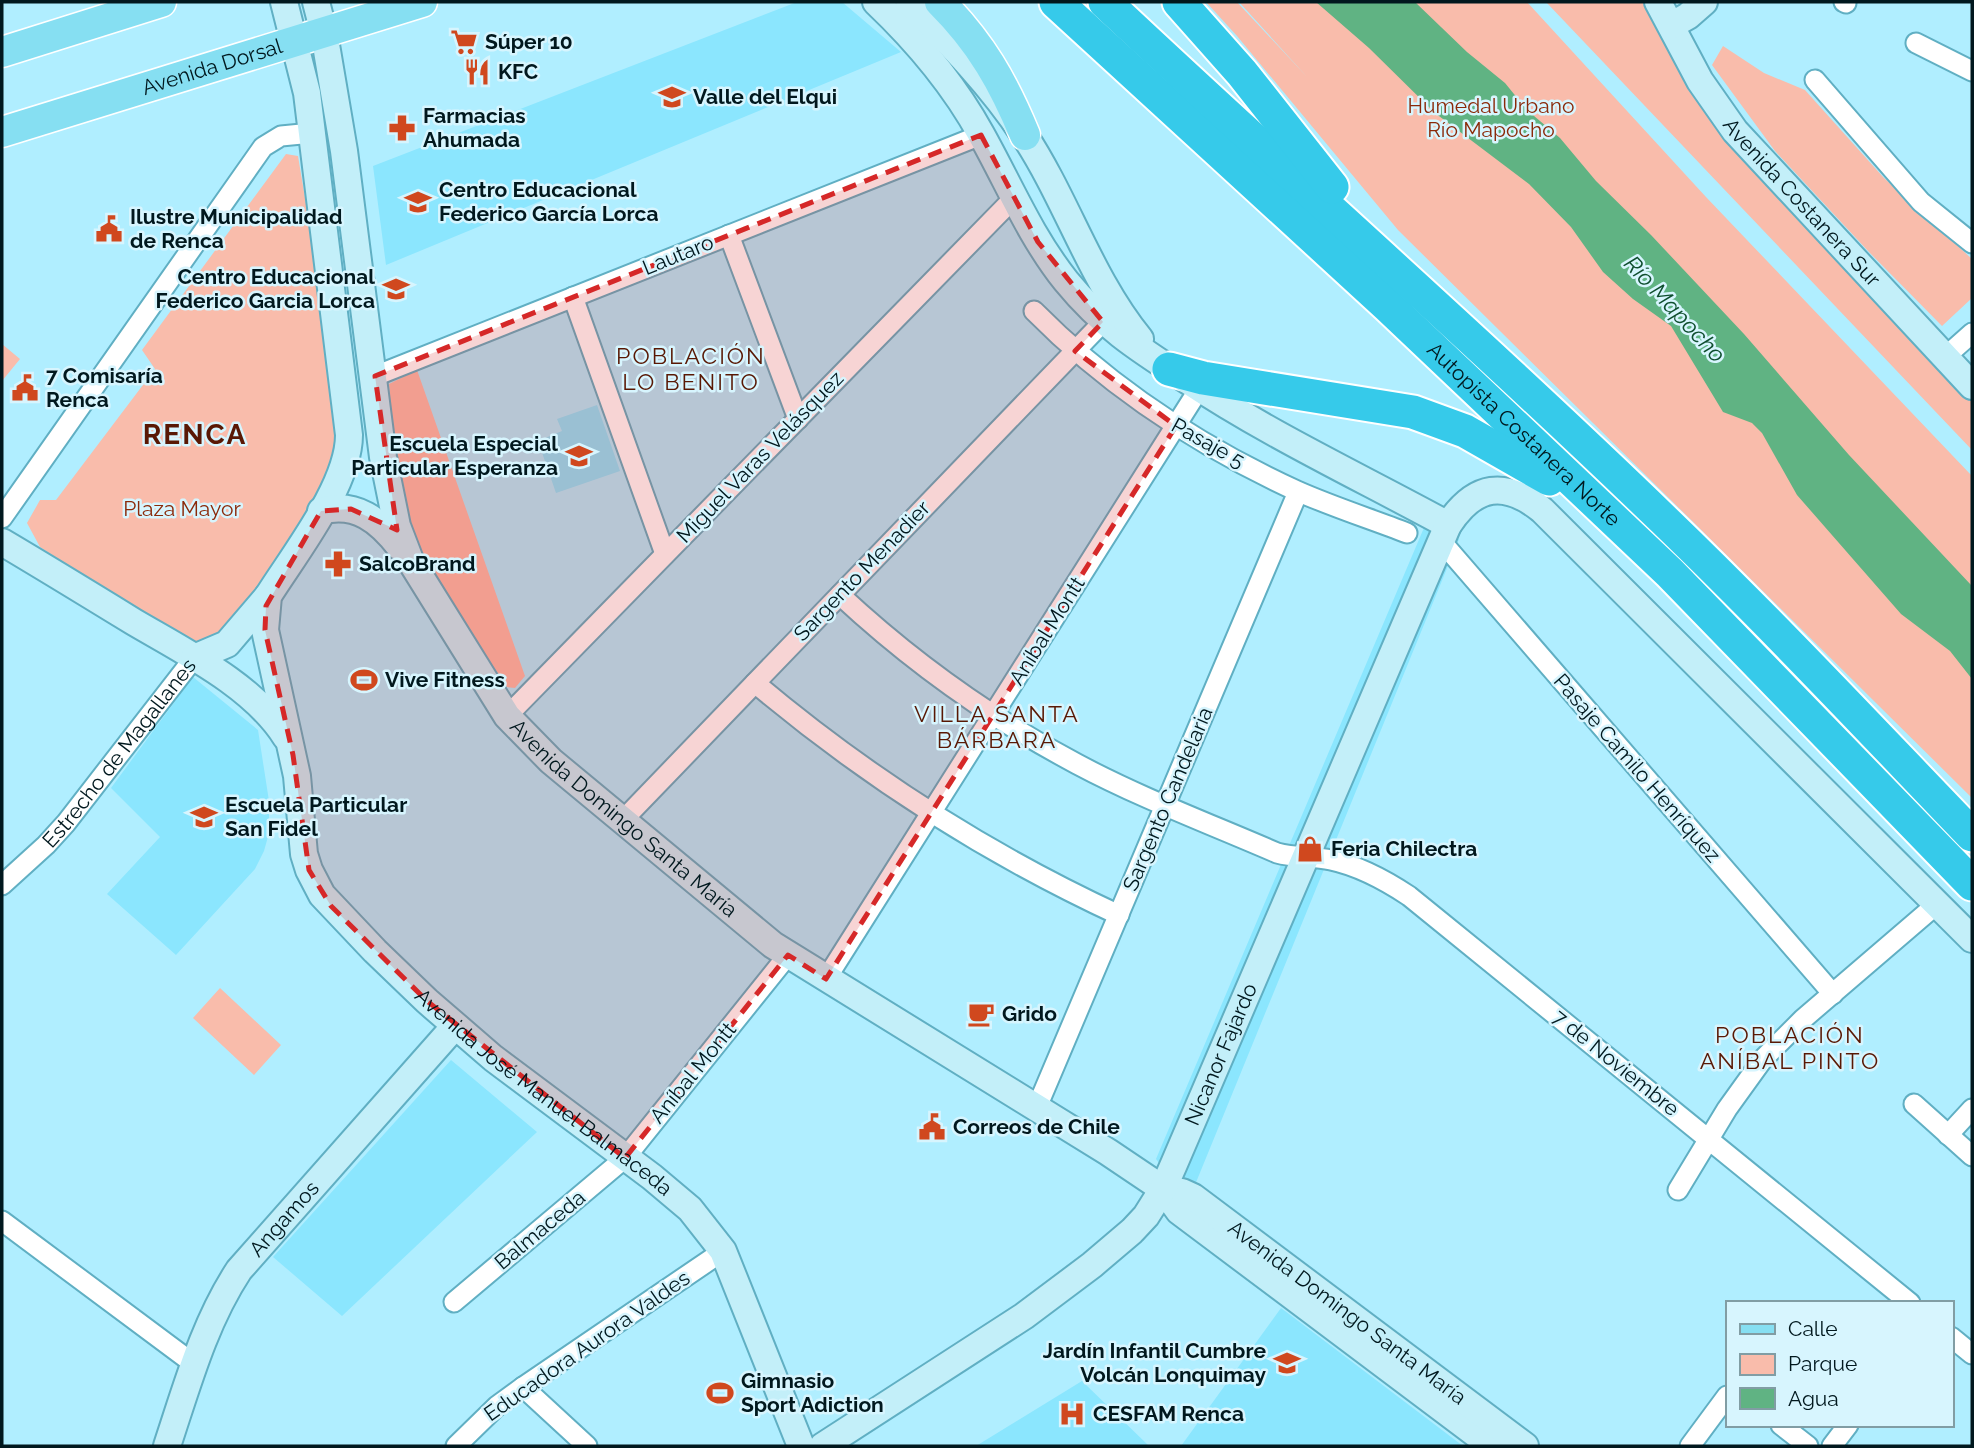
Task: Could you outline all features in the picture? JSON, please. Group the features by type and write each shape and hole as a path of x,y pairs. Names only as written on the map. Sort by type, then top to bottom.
{"highway":[{"name":"Autopista Costanera Norte","path":"1056,2 1388,306 1632,537 1724,626 1972,884"},
{"name":"Autopista Costanera Norte","path":"1105,2 1584,444 1725,580 1972,835"},
{"path":"1180,2 1242,73 1412,283"},
{"path":"1166,367 1211,379 1396,408 1448,423 1485,440 1541,473 1632,537"}],"main road":[{"path":"2,52 161,2"},
{"name":"Avenida Dorsal","path":"2,132 422,2"},
{"path":"940,2 976,43 990,64 1006,90 1025,135"}],"street":[{"path":"284,2 307,93 349,435 343,473 321,511"},
{"name":"Avenida Domingo Santa María","path":"316,2 324,33 353,206 389,492 397,526 410,559 507,716 536,748 788,956 1037,1107 1163,1189 1188,1194 1246,1248 1492,1446"},
{"path":"876,2 932,63 958,96 1051,261 1103,322 1199,389 1445,533 1464,505 1488,491 1510,491 1532,502 1972,939"},
{"path":"909,2 968,63 1025,135 1114,303 1133,331 1166,367"},
{"name":"Avenida Costanera Sur","path":"1658,2 1700,81 1735,131 1972,386"},
{"path":"1672,25 1704,2"},
{"path":"1916,43 1972,71"},
{"path":"1815,80 1921,202 1972,243"},
{"path":"2,518 263,146 281,136 312,133"},
{"name":"Lautaro","path":"375,376 981,135"},
{"name":"Miguel Varas Velásquez","path":"507,716 1014,198"},
{"path":"729,235 798,419"},
{"path":"573,297 665,554"},
{"name":"Pasaje 5","path":"1034,311 1075,351 1122,390 1176,426 1298,492 1407,533"},
{"name":"Sargento Menadier","path":"622,821 1103,322"},
{"path":"1945,356 1972,333"},
{"name":"Aníbal Montt","path":"826,979 1199,389"},
{"name":"Sargento Candelaria","path":"1037,1107 1298,492"},
{"path":"321,511 341,508 360,511 370,516 410,559"},
{"name":"Avenida José Manuel Balmaceda","path":"321,511 268,596 265,630 292,748 304,853 315,883 349,925 455,1026 532,1089 677,1196 690,1209 723,1251 801,1446"},
{"name":"Nicanor Fajardo","path":"823,1446 1055,1294 1132,1231 1151,1210 1163,1189 1445,533"},
{"name":"Pasaje Camilo Henríquez","path":"1445,533 1833,994"},
{"name":"Avenida José Manuel Balmaceda","path":"2,542 194,658 260,705 277,724 292,748"},
{"name":"7 de Noviembre","path":"839,595 913,660 993,716 1079,765 1277,853 1332,860 1391,884 1908,1301"},
{"name":"Estrecho de Magallanes","path":"2,885 66,823 194,658 227,644 268,596"},
{"path":"755,683 838,751 930,814 1026,870 1119,915"},
{"path":"1678,1190 1708,1138 1763,1059 1789,1032 1937,904"},
{"name":"Aníbal Montt","path":"625,1158 788,956"},
{"name":"Angamos","path":"167,1446 194,1364 217,1308 239,1270 455,1026"},
{"path":"1914,1104 1972,1156"},
{"path":"1948,1135 1972,1109"},
{"name":"Balmaceda","path":"454,1302 625,1158"},
{"path":"2,1220 194,1364"},
{"name":"Avenida Domingo Santa María","path":"1246,1248 1525,1446"},
{"name":"Educadora Aurora Valdes","path":"456,1446 497,1406 523,1387 723,1251"},
{"path":"1953,1339 1972,1354"},
{"path":"523,1387 587,1446"},
{"path":"1690,1446 1726,1397"},
{"path":"1784,1427 1808,1446"},
{"path":"1832,1446 1846,1427"}],"highlighted area":[{"path":"981,135 1038,242 1103,322 1075,351 1176,426 826,979 788,955 625,1158 427,1001 331,906 309,870 293,755 265,630 266,606 321,511 351,509 397,530 375,376"}],"shaded area":[{"name":"Valle del Elqui","path":"797,2 842,2 901,52 386,265 373,166"},
{"name":"Escuela Especial Particular Esperanza","path":"597,405 620,471 556,493 538,441 562,431 557,419"},
{"name":"Feria Chilectra","path":"1426,523 1459,539 1188,1202 1156,1159"},
{"name":"Escuela Particular San Fidel","path":"193,677 258,730 269,801 269,833 255,869 176,955 107,894 160,837 111,788"},
{"path":"451,1060 537,1132 342,1316 273,1257"},
{"path":"1281,1308 1463,1446 1181,1446"},
{"name":"CESFAM Renca","path":"1082,1381 1149,1446 976,1446"}],"green space":[{"name":"Humedal Urbano Río Mapocho","path":"1206,2 1237,2 1308,78 1239,2 1527,2 1706,197 1972,476 1972,798 1398,230"},
{"path":"1546,2 1645,2 1771,188 1972,399 1972,450"},
{"path":"1723,46 1764,73 1805,90 1884,178 1972,259 1972,298 1942,326 1775,151 1712,65"},
{"name":"Plaza Mayor","path":"286,154 298,156 309,222 339,465 322,498 290,539 232,624 208,645 191,646 40,547 27,523 40,500 56,500 155,369 142,350"},
{"path":"2,344 20,359 2,381"},
{"path":"417,370 525,676 515,688 507,687 411,544 398,510 389,384"},
{"path":"220,988 281,1045 254,1075 193,1018"}],"water":[{"name":"Río Mapocho","path":"1316,2 1415,2 1467,52 1505,83 1527,110 1560,138 1596,181 1744,334 1849,455 1972,586 1972,679 1950,651 1901,614 1797,495 1762,433 1752,423 1723,412 1671,326 1633,299 1603,272 1571,227 1529,184 1435,113 1369,48"}],"place":[{"name":"Súper 10","path":"464,42"},
{"name":"KFC","path":"477,72"},
{"name":"Valle del Elqui","path":"672,97"},
{"name":"Farmacias Ahumada","path":"402,128"},
{"name":"Centro Educacional Federico García Lorca","path":"418,202"},
{"name":"Ilustre Municipalidad de Renca","path":"109,229"},
{"name":"Centro Educacional Federico Garcia Lorca","path":"396,289"},
{"name":"7 Comisaría Renca","path":"25,388"},
{"name":"Escuela Especial Particular Esperanza","path":"579,456"},
{"name":"SalcoBrand","path":"338,564"},
{"name":"Vive Fitness","path":"364,680"},
{"name":"Escuela Particular San Fidel","path":"204,817"},
{"name":"Feria Chilectra","path":"1310,849"},
{"name":"Grido","path":"981,1014"},
{"name":"Correos de Chile","path":"932,1127"},
{"name":"Jardín Infantil Cumbre Volcán Lonquimay","path":"1287,1363"},
{"name":"Gimnasio Sport Adiction","path":"720,1393"},
{"name":"CESFAM Renca","path":"1072,1414"}],"district":[{"name":"POBLACIÓN LO BENITO","path":"691,369"},
{"name":"RENCA","path":"195,434"},
{"name":"VILLA SANTA BÁRBARA","path":"997,727"},
{"name":"POBLACIÓN ANÍBAL PINTO","path":"1790,1048"}]}
